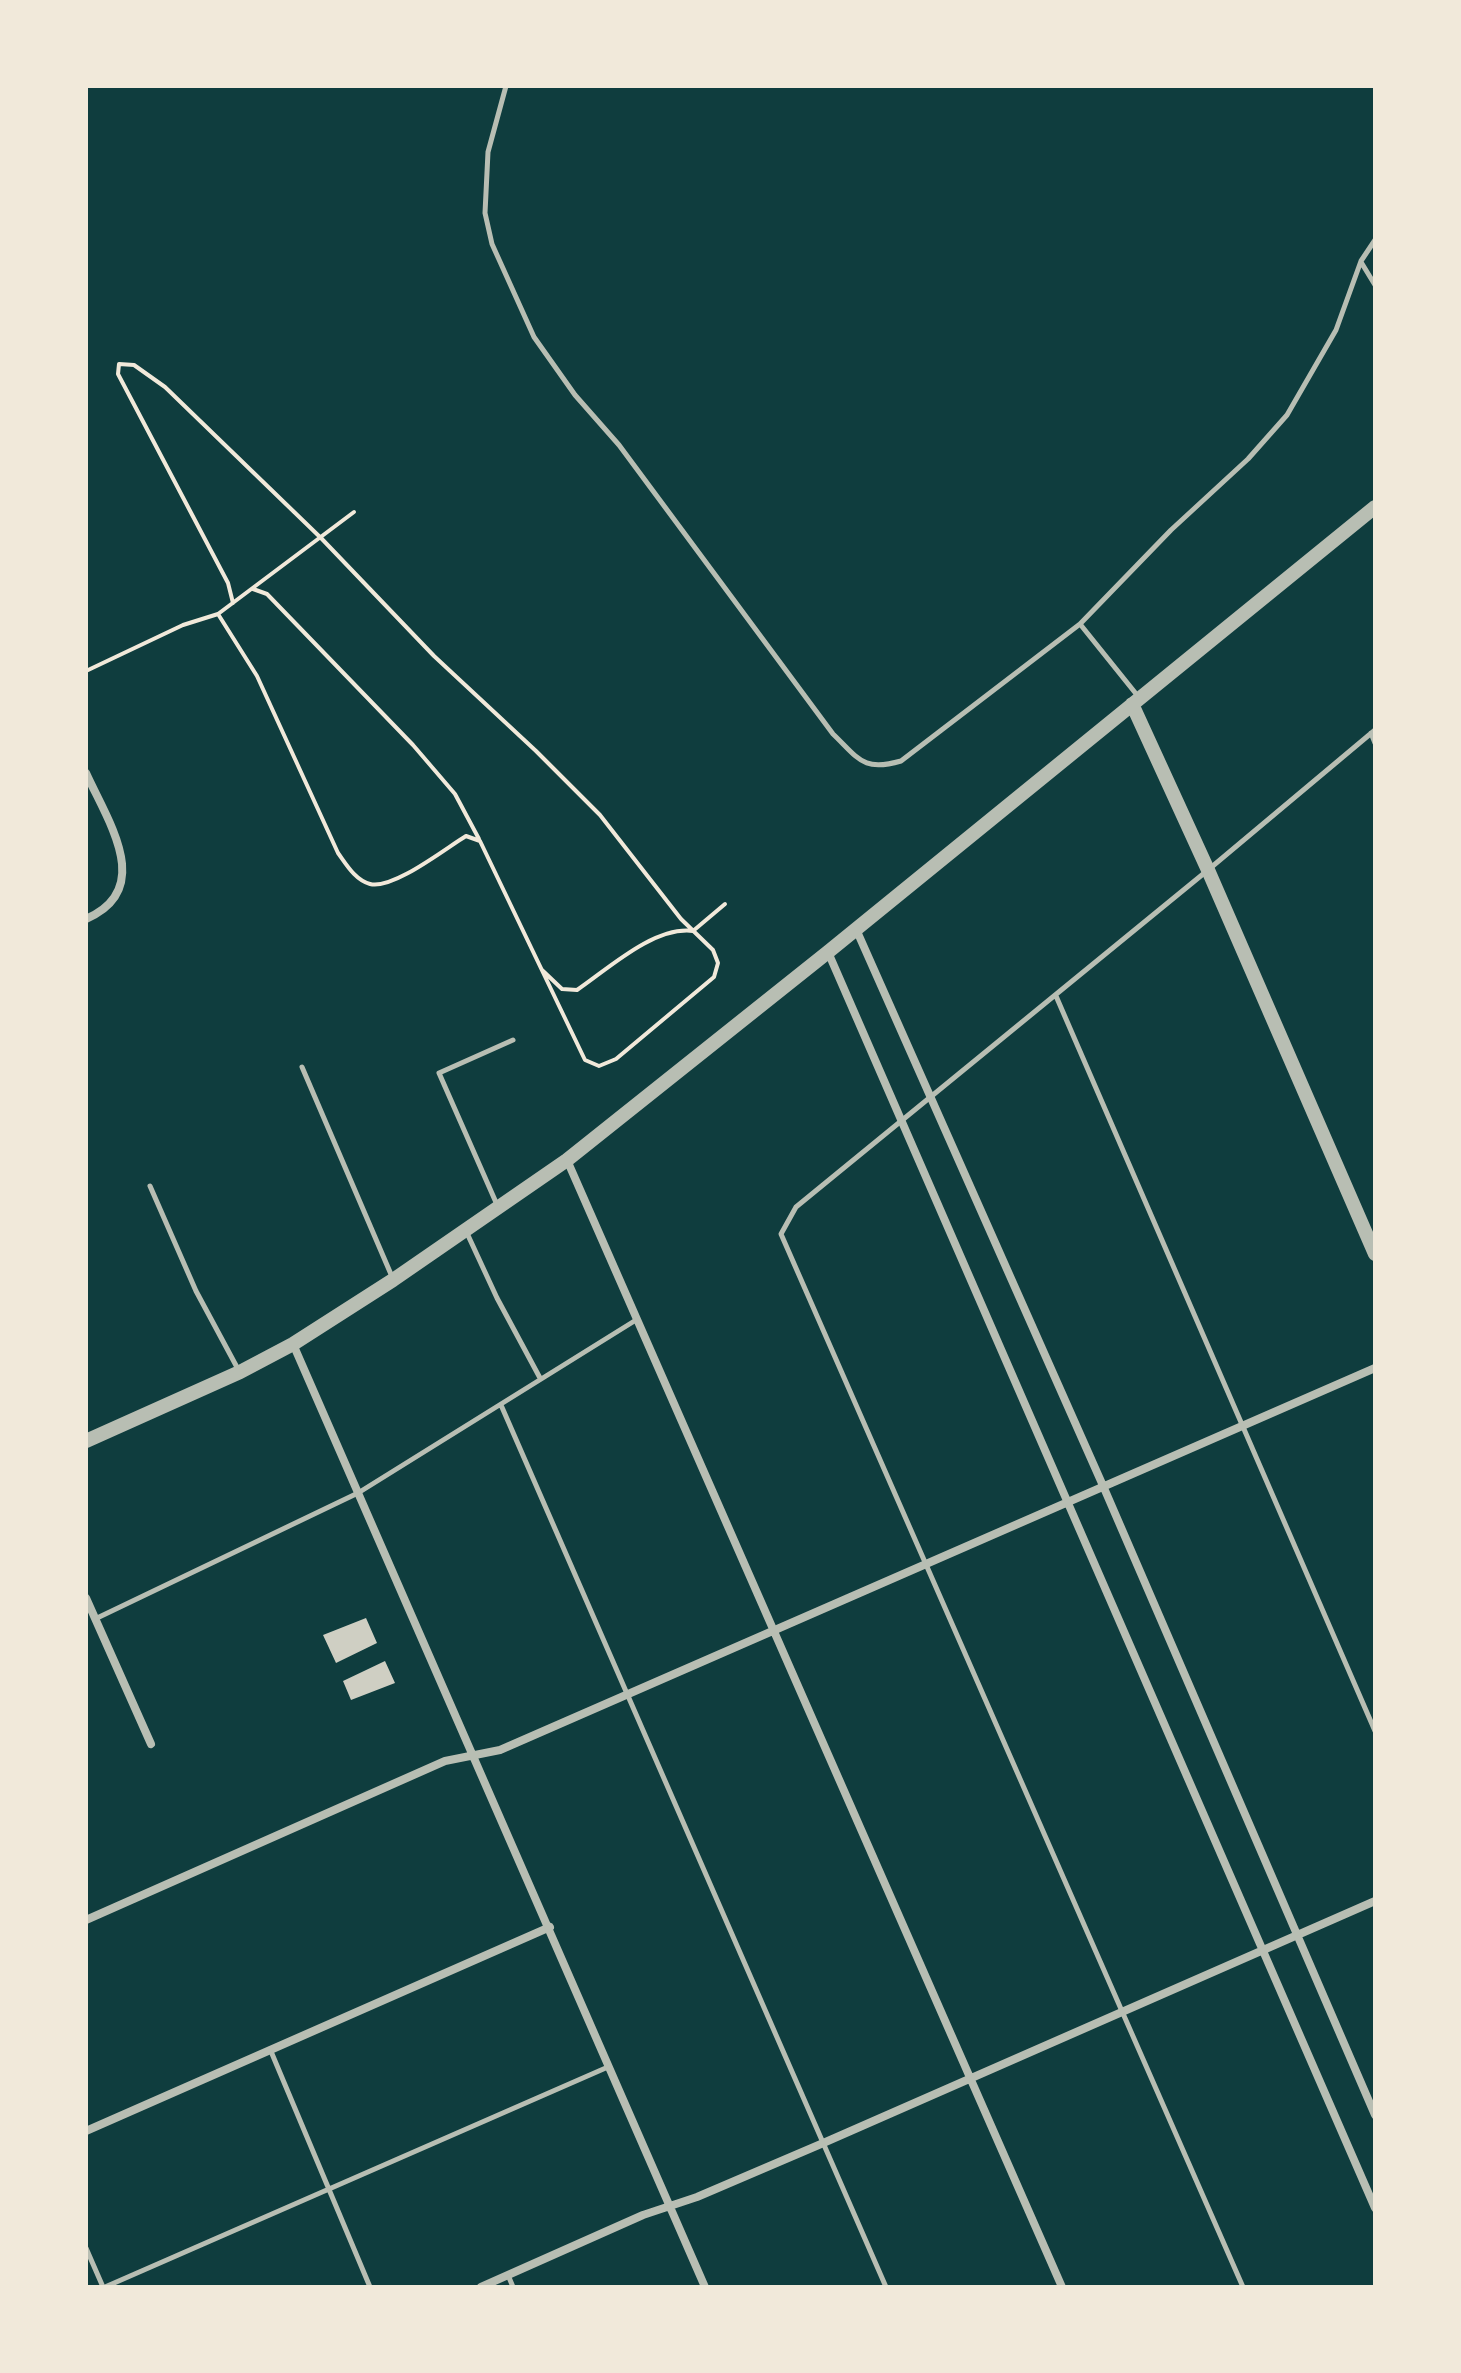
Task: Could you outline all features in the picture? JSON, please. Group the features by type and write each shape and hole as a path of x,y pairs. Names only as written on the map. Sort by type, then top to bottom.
{"street":[{"path":"86,1441 240,1372 293,1344 393,1280 567,1160 1375,507"},
{"path":"1136,701 1375,1254"},
{"path":"86,773 120,847 124,867 120,888 110,903 86,919"},
{"path":"856,929 1104,1488 1375,2115"},
{"path":"828,952 1375,2208"},
{"path":"567,1160 1062,2287"},
{"path":"293,1344 705,2287"},
{"path":"86,1920 445,1761 500,1750 1375,1368"},
{"path":"86,1598 151,1744"},
{"path":"481,2287 821,2144 1375,1901"},
{"path":"86,2131 550,1927"}],"lane":[{"path":"506,86 488,152 485,213 492,244 534,337 575,395 619,445 833,734 864,763 882,766 901,761 1080,624 1171,530 1248,459 1287,415 1336,330 1361,261 1375,240"},
{"path":"1361,261 1375,285"},
{"path":"1080,624 1136,701"},
{"path":"1243,2287 781,1234 796,1207 1056,996 1373,731"},
{"path":"1373,731 1375,743"},
{"path":"1056,996 1375,1731"},
{"path":"498,1208 439,1073 513,1040"},
{"path":"302,1067 393,1280"},
{"path":"150,1186 196,1291 240,1372"},
{"path":"465,1230 540,1378"},
{"path":"95,1619 358,1493 638,1318"},
{"path":"501,1405 886,2287"},
{"path":"270,2049 370,2287"},
{"path":"86,2248 104,2287 608,2067"},
{"path":"508,2275 513,2287"}],"path":[{"path":"233,603 228,583 118,374 119,364 134,365 165,387 321,538 434,656 600,815 693,931 713,950 718,963 714,977 616,1059 599,1066 585,1060 455,794 413,745 267,594 253,589"},
{"path":"86,671 183,625 218,614 354,512"},
{"path":"218,614 257,676 338,853 358,878 372,885 396,880 466,836 480,841"},
{"path":"541,969 562,989 577,990 657,936 681,929 693,931 725,904"}],"building":[{"path":"366,1618 377,1643 336,1663 323,1635"},
{"path":"385,1661 395,1683 351,1700 343,1681"}]}
